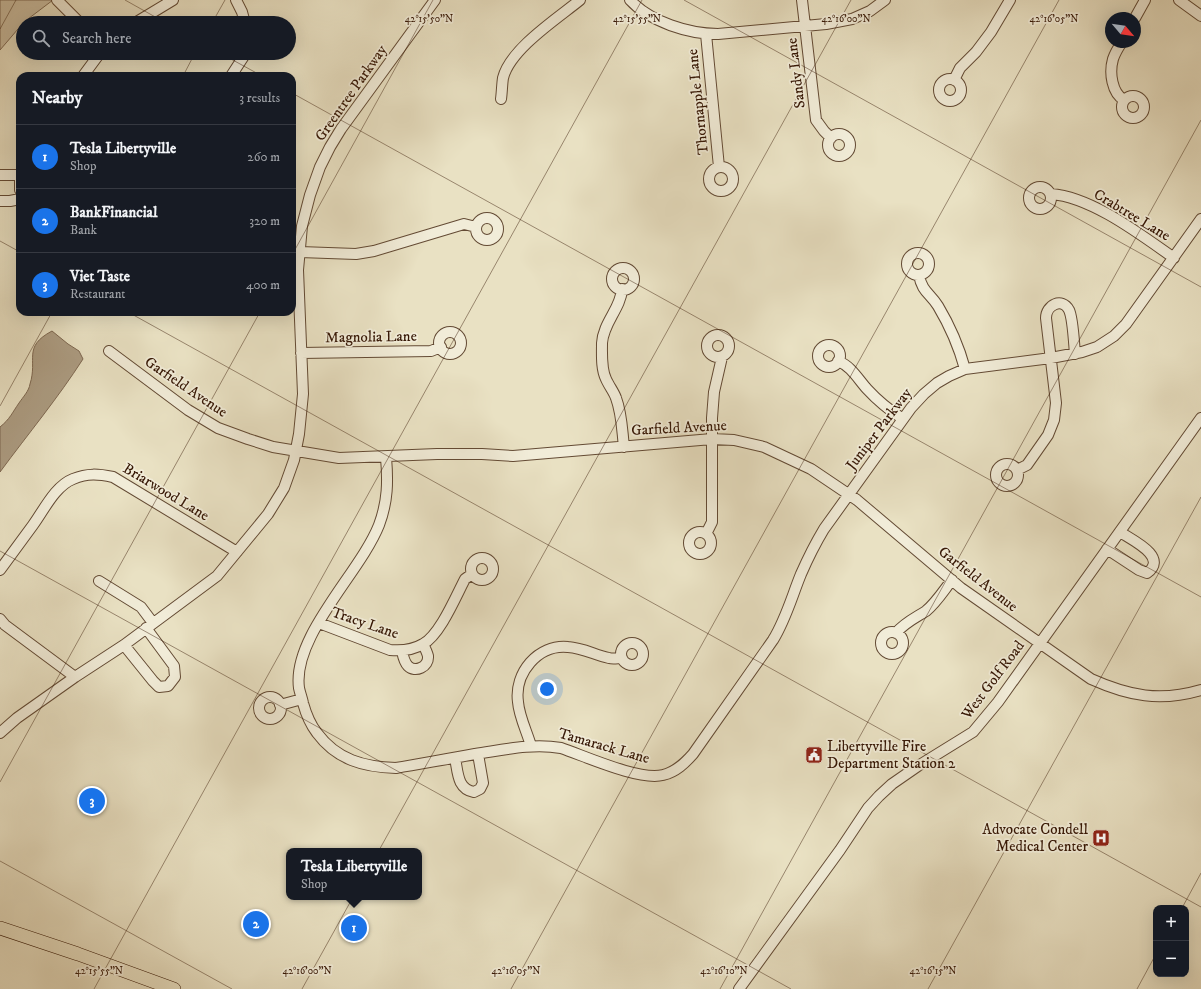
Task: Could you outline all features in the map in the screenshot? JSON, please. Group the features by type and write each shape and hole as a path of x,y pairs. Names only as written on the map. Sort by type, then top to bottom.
{"main road":[{"path":"0,928 78,954 174,989"}],"street":[{"path":"57,0 73,16"},
{"path":"146,16 172,0"},
{"path":"236,0 243,16"},
{"name":"Greentree Parkway","path":"296,278 302,226 310,195 320,167 341,129 435,0"},
{"path":"501,99 503,77 520,50 580,0"},
{"path":"630,0 658,20 681,29 706,34 726,34 826,24 852,19 870,11 885,0"},
{"name":"Sandy Lane","path":"802,0 816,120 824,131 832,138"},
{"path":"954,80 960,68 976,52 991,32 1010,0"},
{"path":"1138,12 1145,0"},
{"path":"1179,0 1201,16"},
{"name":"Thornapple Lane","path":"706,34 719,167"},
{"path":"1119,48 1112,61 1112,77 1114,88 1118,97 1124,100"},
{"path":"86,72 95,60"},
{"path":"233,72 241,60"},
{"path":"0,175 16,175"},
{"name":"Crabtree Lane","path":"1051,194 1061,195 1089,205 1143,236 1174,258"},
{"path":"0,201 10,202 16,200"},
{"name":"Juniper Parkway","path":"849,494 903,419 932,387 949,376 965,369 1075,354 1097,347 1114,336 1122,328 1201,219"},
{"path":"300,252 356,254 374,251 464,224 476,227"},
{"path":"919,275 921,285 937,304 950,328 959,348 965,369"},
{"path":"622,289 622,296 607,324 602,342 602,362 605,378 616,398 621,415 624,447"},
{"name":"Greentree Parkway","path":"0,733 18,718 75,677 124,646 217,576 268,514 284,488 296,451 299,434 302,394 301,353 296,296"},
{"path":"1017,470 1027,465 1048,435 1054,420 1056,403 1046,314 1050,307 1058,304 1065,306 1070,312 1075,354"},
{"name":"Magnolia Lane","path":"301,353 431,351 441,347"},
{"name":"Garfield Avenue","path":"109,351 188,410 218,428 261,443 296,451 339,458 438,454 513,456 712,439 734,440 764,447 811,469 849,494 952,580 1091,679 1111,688 1139,696 1190,694 1201,690"},
{"path":"706,534 712,522 712,418 714,392 722,357"},
{"path":"838,360 846,364 867,389 885,407 903,419"},
{"name":"West Golf Road","path":"739,989 840,850 868,808 892,784 973,732 998,702 1201,418"},
{"name":"Tamarack Lane","path":"386,457 388,476 387,499 379,524 372,540 307,644 302,657 299,688 311,725 319,736 343,756 355,762 369,766 396,768 478,754 548,745 561,748 636,774 650,776 663,775 683,765 693,754 773,640 782,625 800,575 812,550 849,494"},
{"name":"Briarwood Lane","path":"0,570 52,497 64,485 72,479 98,474 113,477 237,552"},
{"path":"1107,549 1139,570 1147,573 1152,569 1155,564 1154,558 1150,553 1120,532"},
{"name":"Tracy Lane","path":"319,623 390,650 402,651 423,644 438,630 465,579 472,574"},
{"path":"896,633 902,626 933,604 952,580"},
{"path":"99,581 141,607 150,626 174,666 175,677 168,686 159,687 124,646"},
{"path":"0,619 5,625 75,677"},
{"name":"Tracy Lane","path":"402,651 405,661 410,667 413,669 421,668 428,659 423,644"},
{"path":"531,746 518,702 518,688 522,675 527,666 536,656 549,649 567,647 590,651 610,658 622,658"},
{"path":"280,705 302,699"},
{"path":"455,758 461,786 467,791 474,792 480,788 483,783 478,754"}],"shaded area":[{"path":"0,0 53,0 32,16 16,16 16,31 0,50"},
{"path":"52,331 79,351 83,359 53,402 0,472 0,427 9,419 26,394 32,375 34,348 43,337"}],"place":[{"name":"Libertyville Fire Department Station 2","path":"814,755"},
{"name":"Viet Taste","path":"92,801"},
{"name":"Advocate Condell Medical Center","path":"1101,838"},
{"name":"BankFinancial","path":"256,924"},
{"name":"Tesla Libertyville","path":"354,928"}]}
